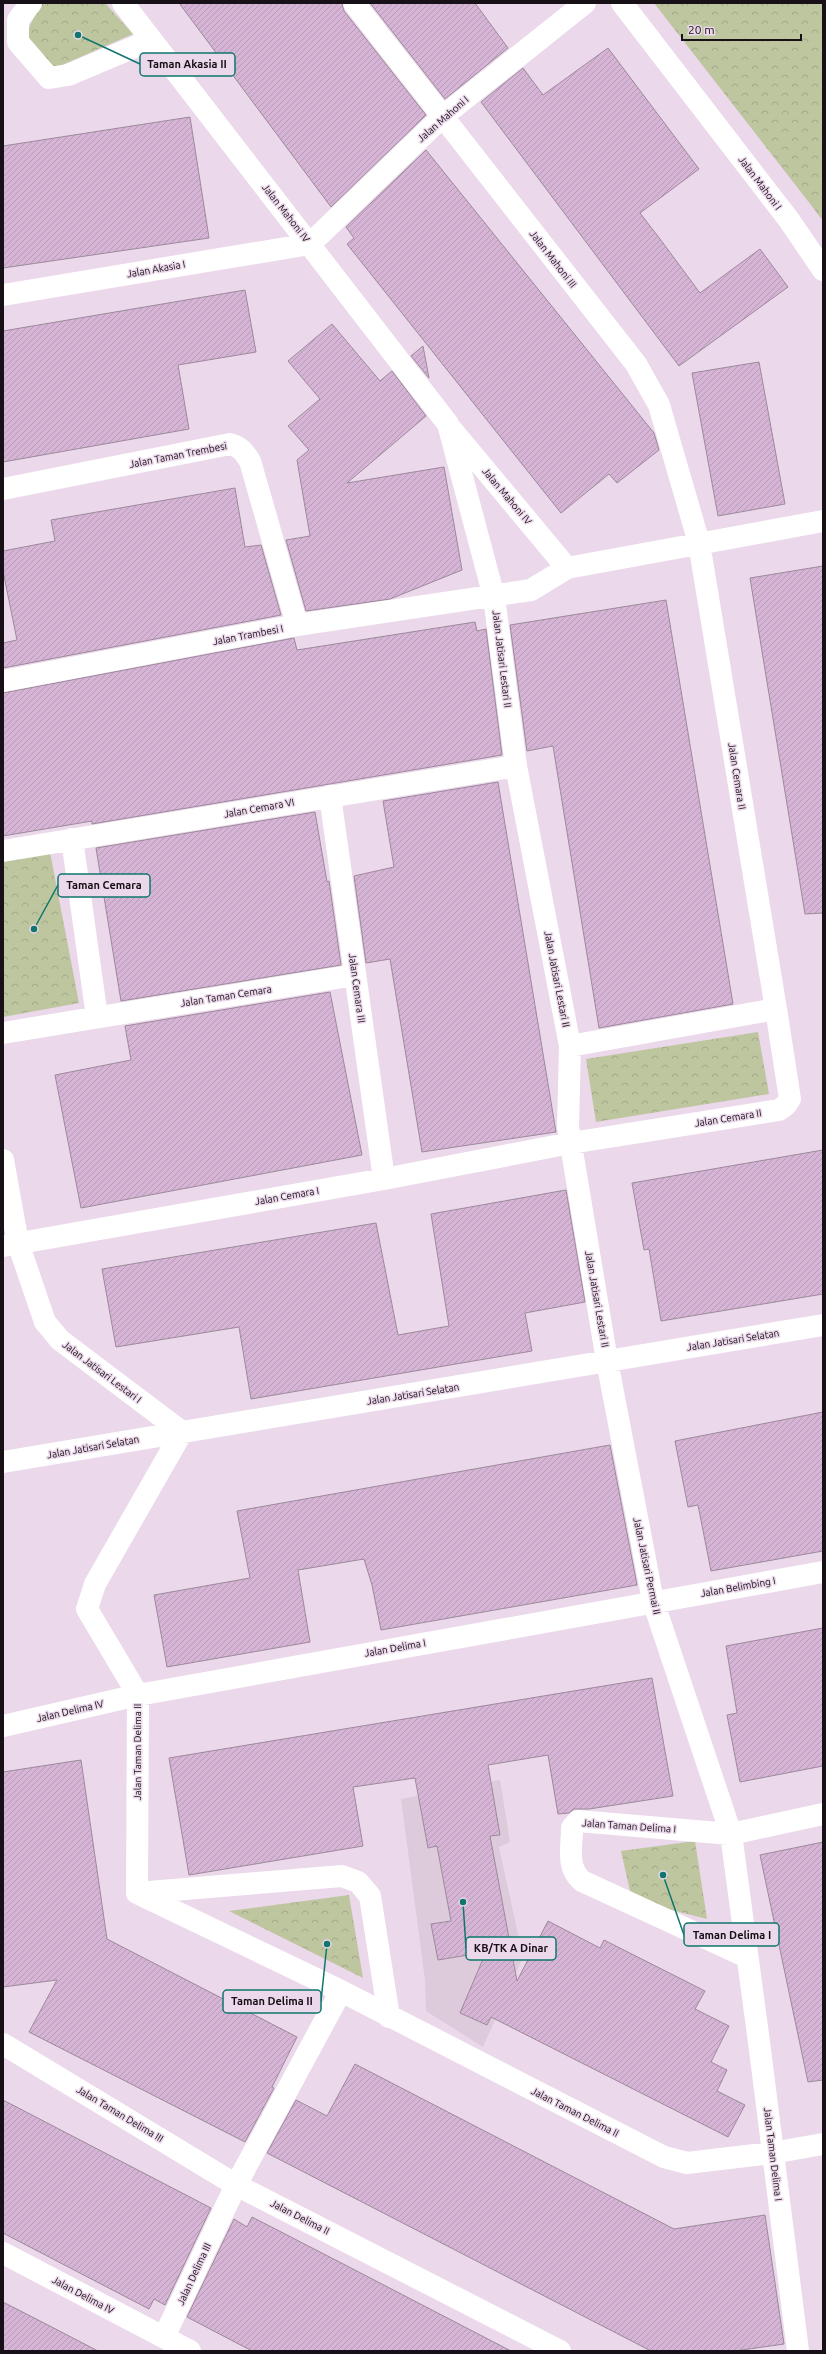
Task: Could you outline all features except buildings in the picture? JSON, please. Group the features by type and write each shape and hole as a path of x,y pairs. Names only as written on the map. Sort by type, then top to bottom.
{"street":[{"path":"31,3 18,20 18,42 49,78 68,75 151,40"},
{"name":"Jalan Mahoni IV","path":"123,3 448,424 567,568"},
{"name":"Jalan Mahoni III","path":"354,3 646,379 658,405 699,543"},
{"name":"Jalan Mahoni I","path":"310,244 442,117 584,3"},
{"name":"Jalan Mahoni I","path":"622,3 789,220 823,270"},
{"name":"Jalan Akasia I","path":"3,295 310,244"},
{"name":"Jalan Mahoni IV","path":"448,424 494,597"},
{"name":"Jalan Taman Trembesi","path":"3,489 230,444 238,446 243,450 250,461 297,625"},
{"path":"494,597 532,590 567,568 823,521"},
{"name":"Jalan Cemara II","path":"570,1143 779,1110 786,1105 790,1099 699,543"},
{"name":"Jalan Trambesi I","path":"3,681 297,625 494,597"},
{"name":"Jalan Jatisari Lestari II","path":"494,597 516,766 570,1046 568,1127 608,1361"},
{"name":"Jalan Cemara VI","path":"3,852 516,766"},
{"name":"Jalan Cemara III","path":"330,796 384,1179"},
{"path":"72,840 97,1016"},
{"name":"Jalan Taman Cemara","path":"3,1033 97,1016 356,975"},
{"path":"570,1046 776,1009"},
{"name":"Jalan Cemara I","path":"11,1245 384,1179 570,1143"},
{"name":"Jalan Jatisari Lestari I","path":"3,1160 11,1245 45,1322 60,1340 182,1432"},
{"name":"Jalan Jatisari Selatan","path":"3,1462 823,1325"},
{"name":"Jalan Jatisari Permai II","path":"608,1361 653,1602 731,1834"},
{"name":"Jalan Taman Delima II","path":"182,1432 95,1584 87,1608 138,1695 137,1893 341,1991 664,2157 687,2163 772,2153 823,2144"},
{"name":"Jalan Belimbing I","path":"653,1602 823,1572"},
{"name":"Jalan Delima I","path":"138,1695 653,1602"},
{"name":"Jalan Delima IV","path":"3,1726 138,1695"},
{"path":"731,1834 823,1814"},
{"name":"Jalan Taman Delima I","path":"747,1957 582,1881 574,1874 572,1867 572,1828 578,1821 731,1834 760,2042 772,2153 798,2351"},
{"path":"137,1893 342,1876 358,1882 370,1896 389,2017"},
{"path":"236,2184 341,1991"},
{"name":"Jalan Taman Delima III","path":"3,2044 236,2184"},
{"name":"Jalan Delima III","path":"164,2337 236,2184"},
{"name":"Jalan Delima II","path":"236,2184 560,2351"},
{"name":"Jalan Delima IV","path":"3,2253 164,2337"},
{"path":"164,2337 190,2351"}],"shaded area":[{"path":"500,1780 510,1842 499,1847 523,1957 483,2047 426,2011 425,1980 401,1799"}],"green space":[{"path":"41,3 105,3 133,34 53,69 25,36"},
{"path":"654,3 823,3 823,221 811,205"},
{"path":"49,847 79,1003 3,1017 3,855"},
{"path":"758,1032 769,1094 596,1122 586,1059"},
{"path":"695,1841 707,1919 632,1900 621,1851"},
{"path":"349,1895 363,1978 229,1911"}],"place":[{"name":"Taman Akasia II","path":"78,35"},
{"name":"Taman Cemara","path":"34,929"},
{"name":"Taman Delima I","path":"663,1875"},
{"name":"KB/TK A Dinar","path":"463,1902"},
{"name":"Taman Delima II","path":"327,1944"}]}
